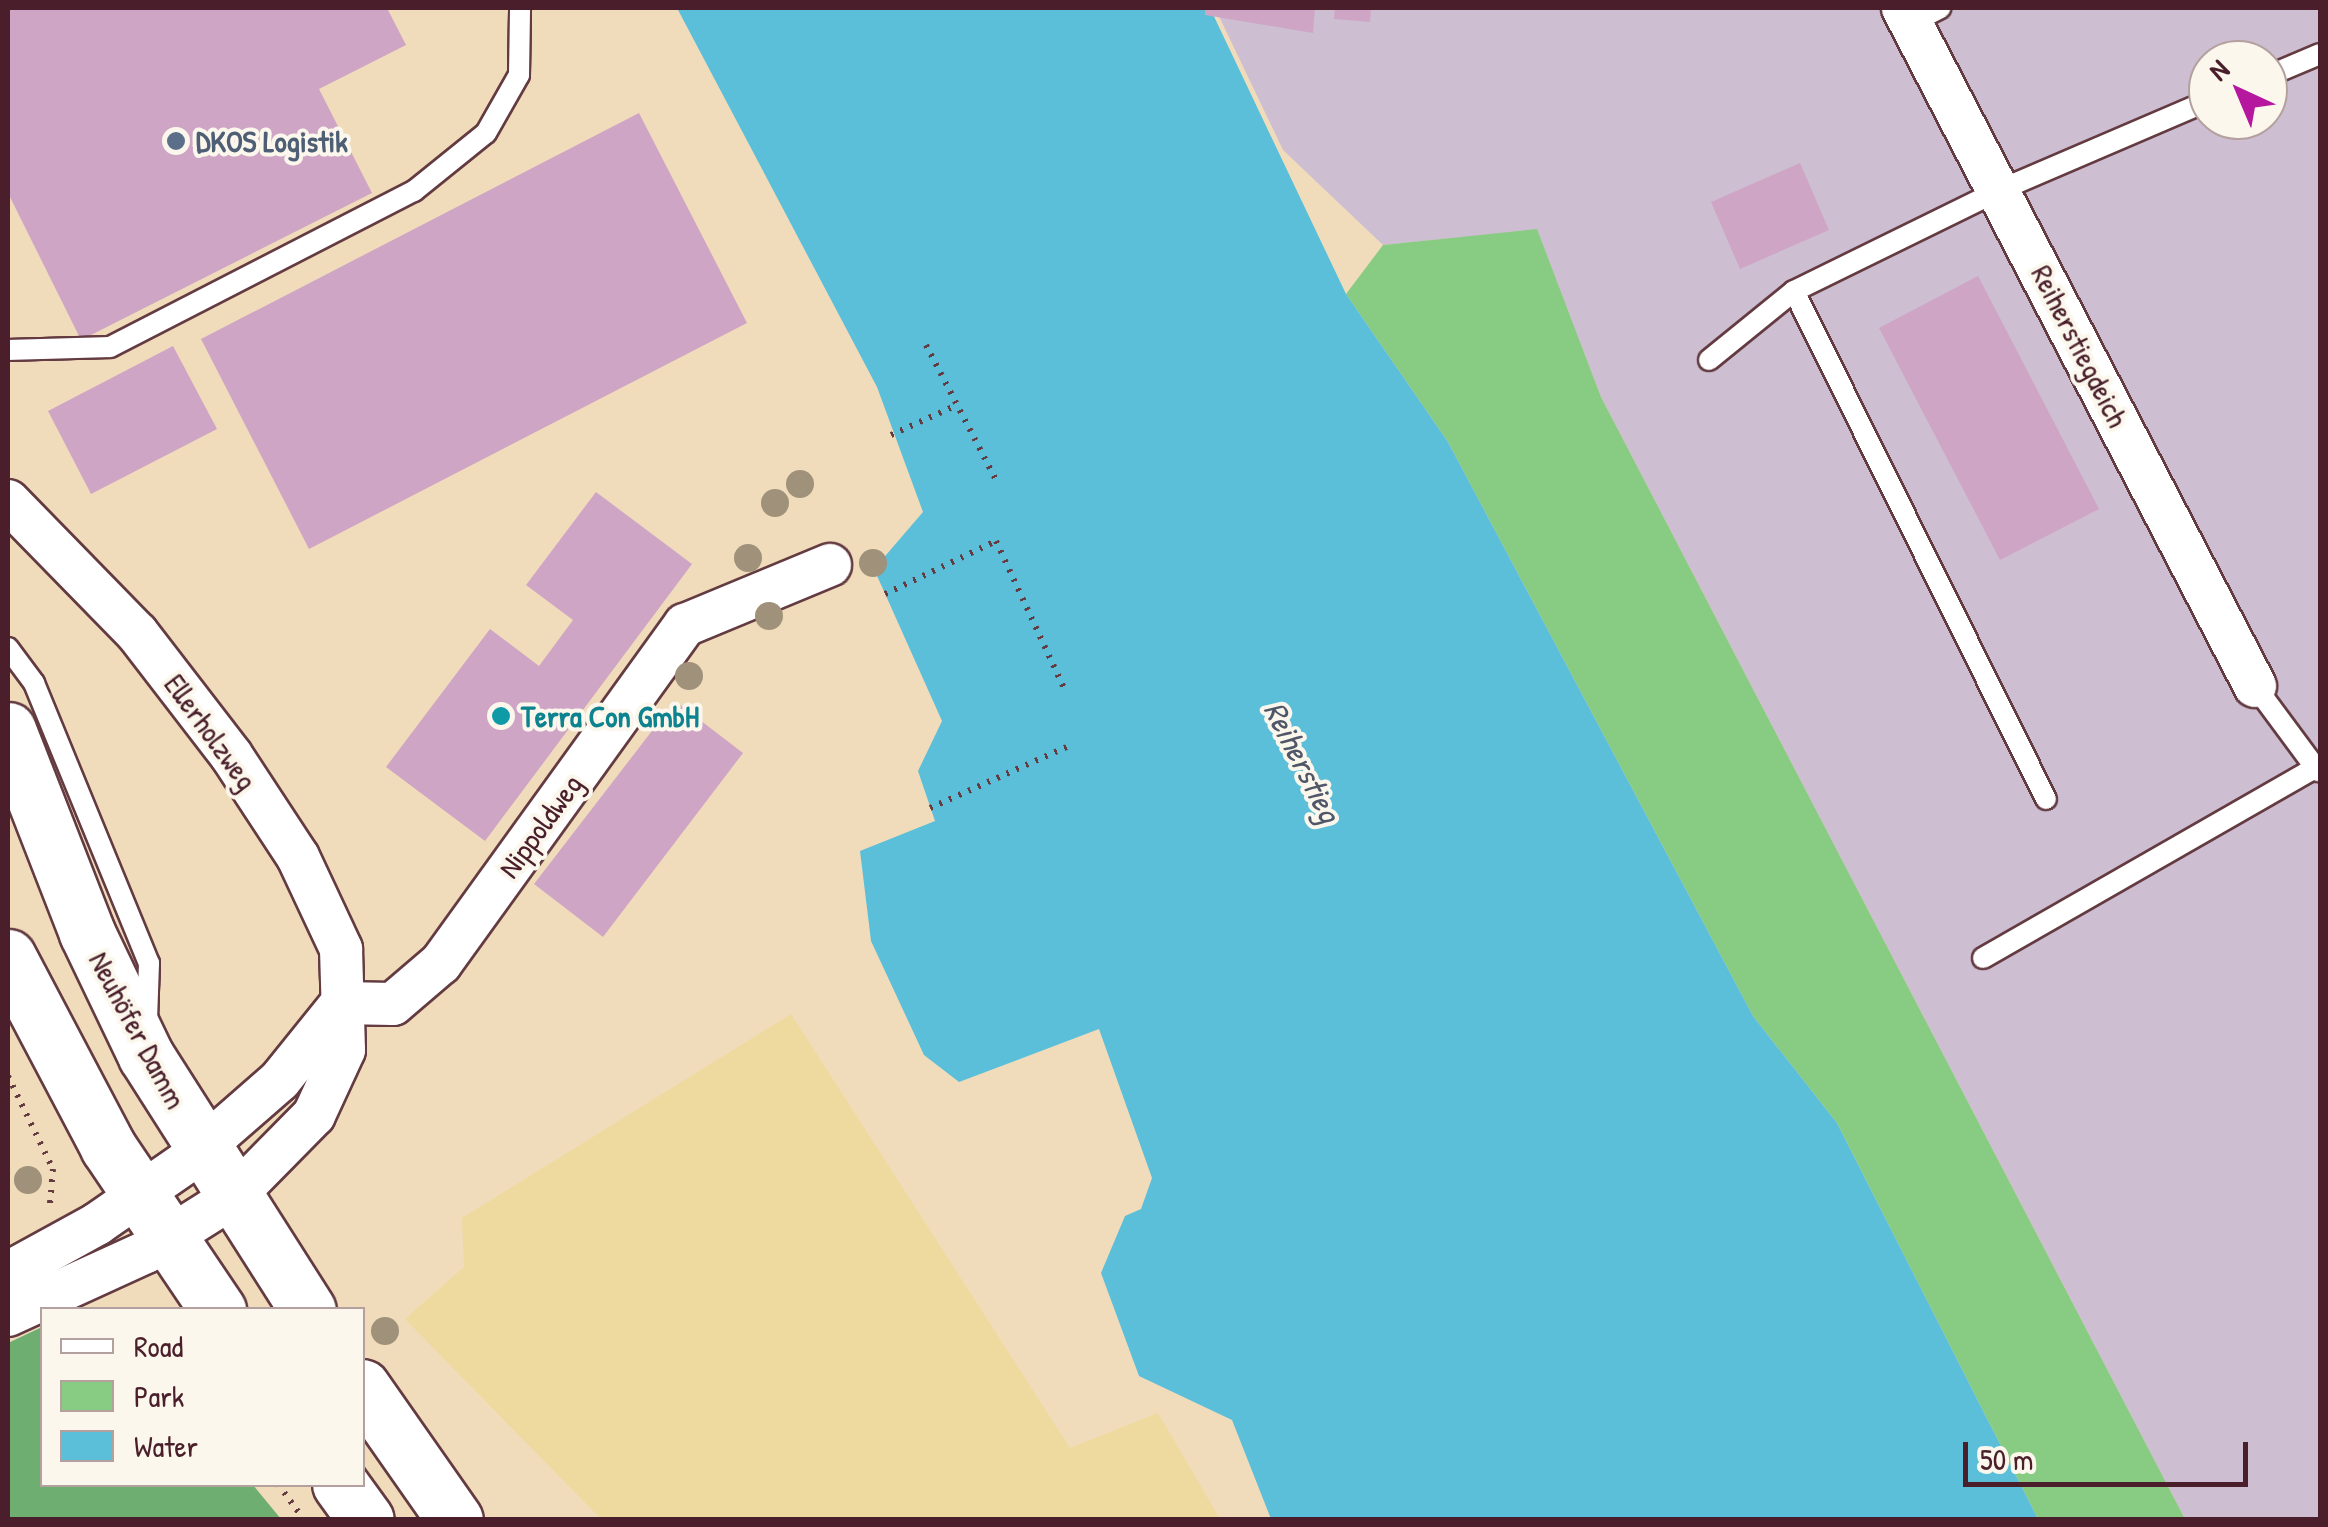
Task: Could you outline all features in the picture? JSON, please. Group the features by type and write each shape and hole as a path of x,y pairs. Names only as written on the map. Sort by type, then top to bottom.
{"main road":[{"name":"Neuhöfer Damm","path":"8,730 87,933 146,1056 306,1307"},
{"path":"8,957 71,1084 216,1307"},
{"path":"365,1391 455,1520"},
{"path":"342,1487 366,1520"}],"street":[{"name":"Reiherstiegdeich","path":"1918,13 2000,190 2255,686"},
{"name":"Ellerholzweg","path":"8,501 137,632 232,754 322,899 340,949 344,1050 337,1076 288,1146 233,1197 155,1217"},
{"name":"Nippoldweg","path":"342,1003 393,1004 414,993 441,963 685,626 830,565"},
{"path":"8,1314 155,1217 202,1148 280,1080 342,1003"},
{"path":"8,1273 64,1244 155,1217"}],"lane":[{"path":"8,350 110,346 414,191 486,133 519,75 520,8"},
{"path":"2288,68 2320,54"},
{"path":"1709,360 1794,291 2000,190 2188,110"},
{"path":"1794,291 2046,799"},
{"path":"8,648 34,683 149,963 146,1056"},
{"path":"1983,958 2319,768 2255,686"}],"path":[{"path":"926,345 995,478"},
{"path":"890,436 957,404"},
{"path":"885,594 996,542 1066,690"},
{"path":"930,808 1073,744"},
{"path":"8,1076 53,1169 49,1208 64,1244"},
{"path":"280,1487 304,1520"}],"shaded area":[{"path":"1215,8 2320,8 2320,1519 2185,1519 1601,397 1537,230 1383,245 1283,150"}],"green space":[{"path":"1537,229 1601,397 2185,1519 2038,1519 1837,1123 1753,1016 1448,442 1346,294 1383,245"},
{"path":"40,1328 40,1487 255,1487 281,1519 8,1519 8,1343"}],"sand":[{"path":"791,1014 1070,1448 1158,1413 1220,1519 601,1519 405,1319 464,1267 462,1218"}],"water":[{"name":"Reiherstieg","path":"677,8 1210,8 1346,294 1448,442 1753,1016 1837,1123 2038,1519 1271,1519 1232,1420 1139,1376 1101,1273 1125,1216 1141,1209 1152,1178 1099,1029 959,1082 924,1055 871,941 860,851 935,821 918,771 942,721 874,569 923,512 877,387"}],"building":[{"name":"DKOS Logistik","path":"8,8 387,8 406,45 319,89 372,193 81,340 8,193"},
{"path":"1205,8 1315,8 1313,33 1205,15"},
{"path":"1335,8 1371,8 1370,22 1334,19"},
{"path":"639,113 747,323 309,549 201,339"},
{"path":"1800,163 1829,230 1740,269 1711,202"},
{"path":"1978,276 2099,509 2000,560 1879,328"},
{"path":"173,346 217,429 91,494 48,411"},
{"name":"Terra Con GmbH","path":"596,492 692,564 485,841 386,767 490,629 539,666 573,620 526,585"},
{"path":"675,701 743,753 603,937 534,884"}],"place":[{"name":"DKOS Logistik","path":"176,141"},
{"name":"Terra Con GmbH","path":"501,716"}]}
